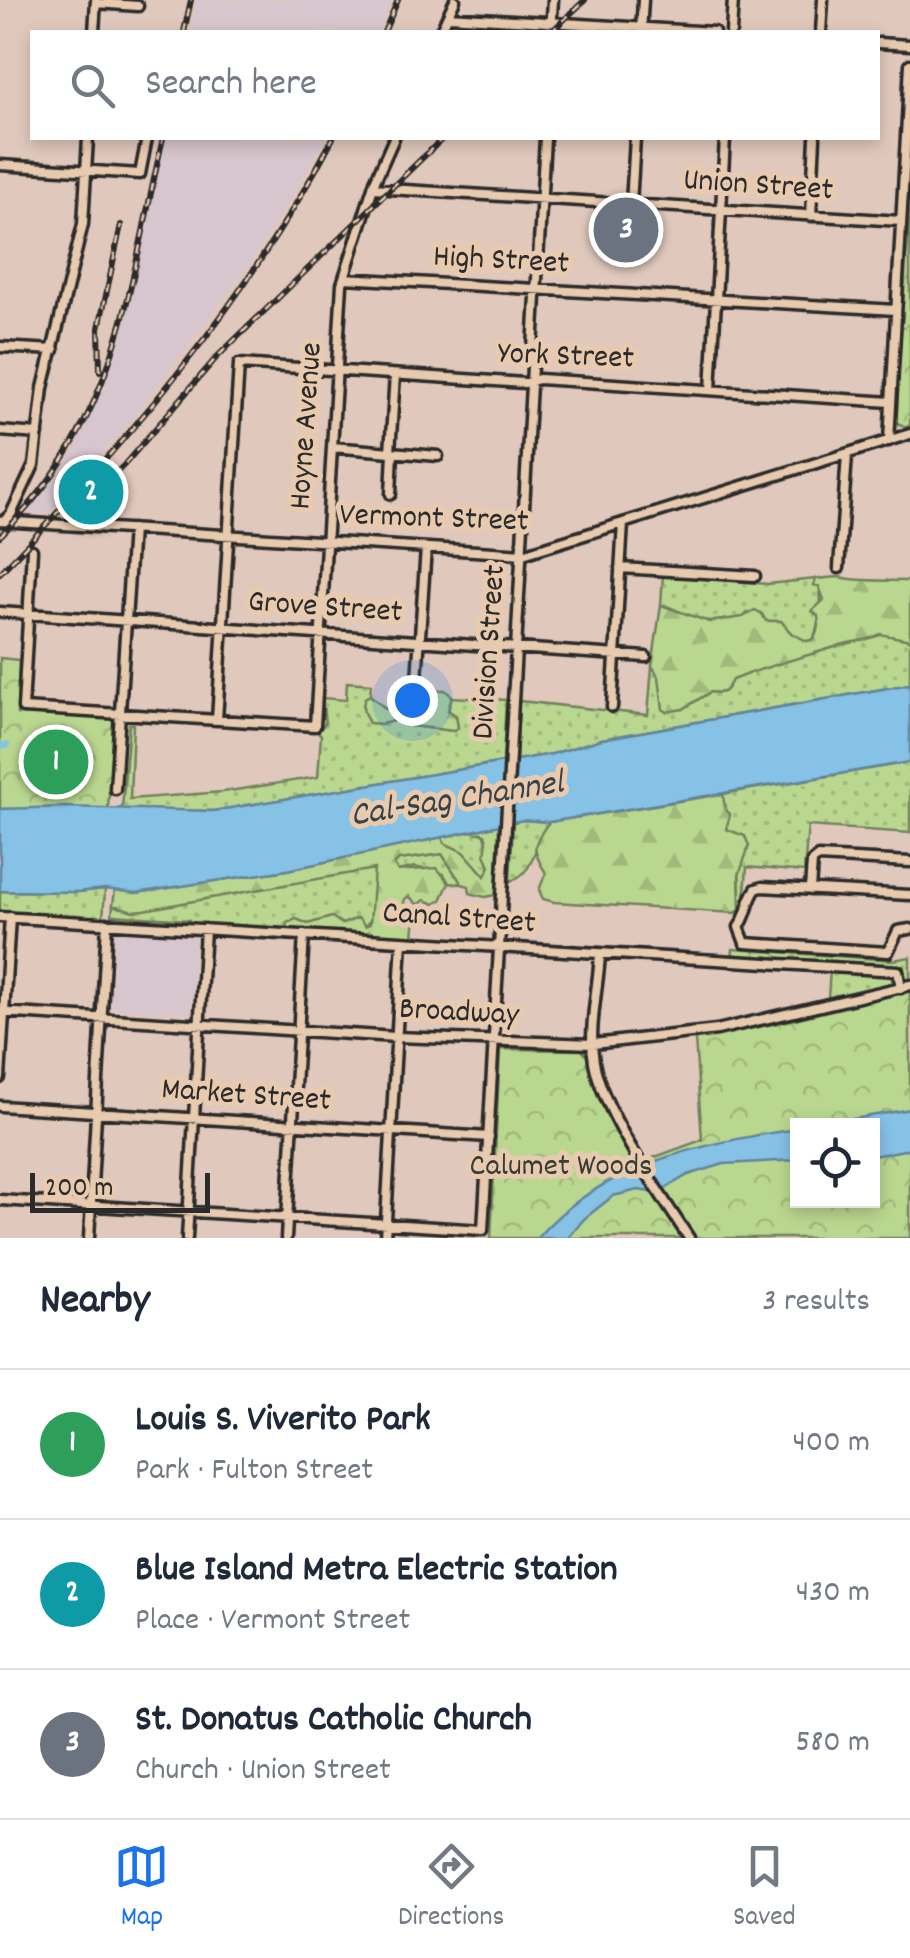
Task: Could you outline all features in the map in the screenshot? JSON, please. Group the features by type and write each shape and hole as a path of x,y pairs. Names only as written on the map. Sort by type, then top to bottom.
{"street":[{"path":"441,30 455,0"},
{"path":"551,30 553,0"},
{"path":"448,16 641,30 642,0"},
{"path":"731,30 733,0"},
{"path":"822,30 823,0"},
{"path":"94,30 96,2 138,6"},
{"path":"880,43 910,45"},
{"path":"889,440 910,64"},
{"path":"2,521 30,476 43,388 83,224 88,140"},
{"path":"0,164 140,174 147,140"},
{"name":"Hoyne Avenue","path":"217,720 314,726 344,278 393,140"},
{"name":"Division Street","path":"386,1225 483,1230 546,140"},
{"path":"631,204 635,140"},
{"path":"711,390 725,140"},
{"path":"811,216 816,140"},
{"name":"Union Street","path":"373,188 901,222"},
{"name":"High Street","path":"344,278 896,310"},
{"path":"0,347 54,350"},
{"name":"York Street","path":"228,536 239,364 891,402"},
{"path":"391,494 395,375"},
{"path":"0,431 38,434"},
{"name":"Vermont Street","path":"2,521 522,554 910,434"},
{"path":"332,448 438,456"},
{"path":"840,568 847,455"},
{"path":"612,707 623,523"},
{"path":"115,789 132,529"},
{"path":"32,550 23,708 217,720 228,536"},
{"path":"416,694 426,548"},
{"path":"620,568 755,576"},
{"name":"Grove Street","path":"0,612 646,657"},
{"path":"810,890 812,862 818,857 910,862"},
{"path":"910,896 756,888 739,928 744,943 888,952 898,931 910,929"},
{"path":"0,1078 5,917"},
{"name":"Canal Street","path":"5,917 898,971 905,986"},
{"path":"89,1238 107,923"},
{"path":"187,1238 205,929"},
{"path":"286,1238 304,935"},
{"path":"385,1238 402,941"},
{"path":"600,955 592,1044 596,1074 605,1098 689,1238"},
{"name":"Broadway","path":"2,1012 494,1042 592,1044 717,1030 905,986"},
{"name":"Market Street","path":"0,1106 489,1137"},
{"path":"0,1200 386,1225"}],"shaded area":[{"path":"197,0 392,0 379,30 190,30"},
{"path":"165,140 325,140 254,258 116,439 48,515 26,513 73,453 107,380"},
{"path":"115,931 195,936 191,1013 110,1008"}],"green space":[{"path":"910,204 910,426 906,427 895,422"},
{"path":"663,574 767,584 816,579 814,585 819,586 821,600 814,639 807,642 791,633 781,621 766,621 748,612 744,617 705,621 661,605"},
{"path":"816,579 910,581 910,640 880,634 846,643 732,680 724,692 710,692 683,709 663,709 659,677 652,666 661,605 709,622 743,617 755,610 766,621 781,621 791,633 807,641 814,639 819,626 818,616 812,611 824,600 819,586 814,585"},
{"path":"888,633 910,640 910,684 602,739 516,760 519,701 648,715 652,666 683,709 710,692 724,692 732,680 774,663"},
{"path":"0,658 19,660 17,714 114,718 108,808 0,809"},
{"path":"347,682 371,684 370,695 365,698 381,724 400,719 411,726 454,731 458,728 456,716 448,710 451,697 506,700 503,762 213,811 122,809 129,724 133,724 130,799 223,792 318,777 318,732 325,723 322,698 346,700"},
{"path":"427,690 445,690 452,696 448,710 456,716 458,728 454,731 411,726 400,719 369,723 364,714 365,698 370,695 386,709 406,710 411,701 418,700"},
{"path":"910,762 910,833 808,826 804,872 747,867 744,907 740,910 737,852 733,833 726,829 723,794"},
{"path":"723,794 730,815 726,829 745,836 749,846 739,875 740,910 735,913 543,899 539,890 546,873 536,847 549,822"},
{"path":"513,822 549,822 530,864 510,881"},
{"path":"499,825 496,895 470,893 469,886 462,884 442,854 399,860 394,865 398,871 437,868 449,883 441,900 434,904 425,900 418,905 409,896 404,900 405,910 415,915 413,937 288,930 287,923 296,919 308,924 332,917 342,924 358,918 365,926 370,924 374,869 144,910 113,905 115,890 136,893 287,870 442,837 444,843 464,852 485,876 490,866 485,854 485,834 472,831"},
{"path":"472,831 485,834 489,874 485,876 464,852 444,844 442,837"},
{"path":"442,854 462,884 449,883 444,874 415,867 398,871 393,865 398,860"},
{"path":"376,871 371,919 365,926 341,924 332,917 308,924 296,919 287,923 288,930 193,925 189,920 112,915 113,905 121,908"},
{"path":"105,889 103,920 0,913 0,891"},
{"path":"733,949 893,960 910,957 910,978 905,978 904,971 895,966 732,957"},
{"path":"830,970 890,973 893,983 828,998"},
{"name":"Calumet Woods","path":"910,991 910,1238 491,1238 500,1049 582,1050 636,1164 702,1140 695,1039"}],"water":[{"name":"Cal-Sag Channel","path":"910,684 910,762 549,822 523,820 287,870 136,893 105,889 0,891 0,809 213,811 552,754 602,739"},
{"path":"910,1109 910,1149 880,1155 880,1118 859,1118"},
{"path":"790,1130 790,1160 724,1164 688,1175 657,1193 638,1190 613,1196 568,1238 537,1238 562,1213 623,1175 656,1161 727,1141"}],"pier":[{"path":"516,755 512,827 499,830 503,757"}],"waterway":[{"path":"0,747 7,745"}],"railway":[{"path":"184,30 191,0"},
{"path":"385,30 398,0"},
{"path":"553,30 585,0"},
{"path":"0,536 40,492 71,447 95,400 127,300 163,140"},
{"path":"0,573 94,472 182,368 263,257 332,140"},
{"path":"80,509 124,465 217,357 441,140"},
{"path":"100,371 99,328 121,225"}],"place":[{"name":"St. Donatus Catholic Church","path":"626,230"},
{"name":"Blue Island Metra Electric Station","path":"91,492"},
{"name":"Louis S. Viverito Park","path":"56,762"}]}
